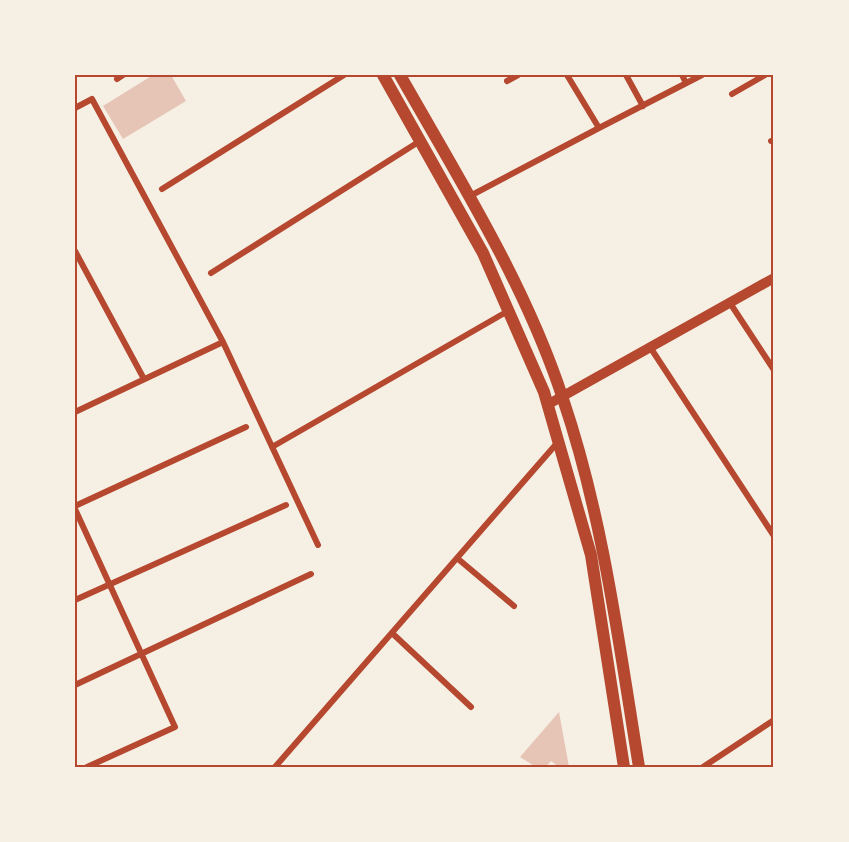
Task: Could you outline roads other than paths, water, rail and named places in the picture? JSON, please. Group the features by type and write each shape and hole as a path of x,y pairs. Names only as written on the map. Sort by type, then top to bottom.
{"main road":[{"path":"383,75 483,253 547,405 591,555 624,767"},
{"path":"400,75 468,197 531,319 563,396 579,451 600,543 639,767"}],"street":[{"path":"162,189 344,75"},
{"path":"507,81 518,75"},
{"path":"567,75 599,128"},
{"path":"626,75 643,106"},
{"path":"681,75 686,83"},
{"path":"468,197 702,75"},
{"path":"732,94 765,75"},
{"path":"75,108 92,99 223,342 318,545"},
{"path":"211,273 420,141"},
{"path":"75,252 144,379"},
{"path":"547,405 774,278"},
{"path":"730,303 774,370"},
{"path":"272,447 508,311"},
{"path":"75,412 223,342"},
{"path":"650,347 774,536"},
{"path":"87,767 175,727 75,507 246,427"},
{"path":"275,767 559,441"},
{"path":"75,600 286,505"},
{"path":"457,558 514,606"},
{"path":"75,685 311,574"},
{"path":"392,633 471,707"},
{"path":"703,767 774,720"}]}
